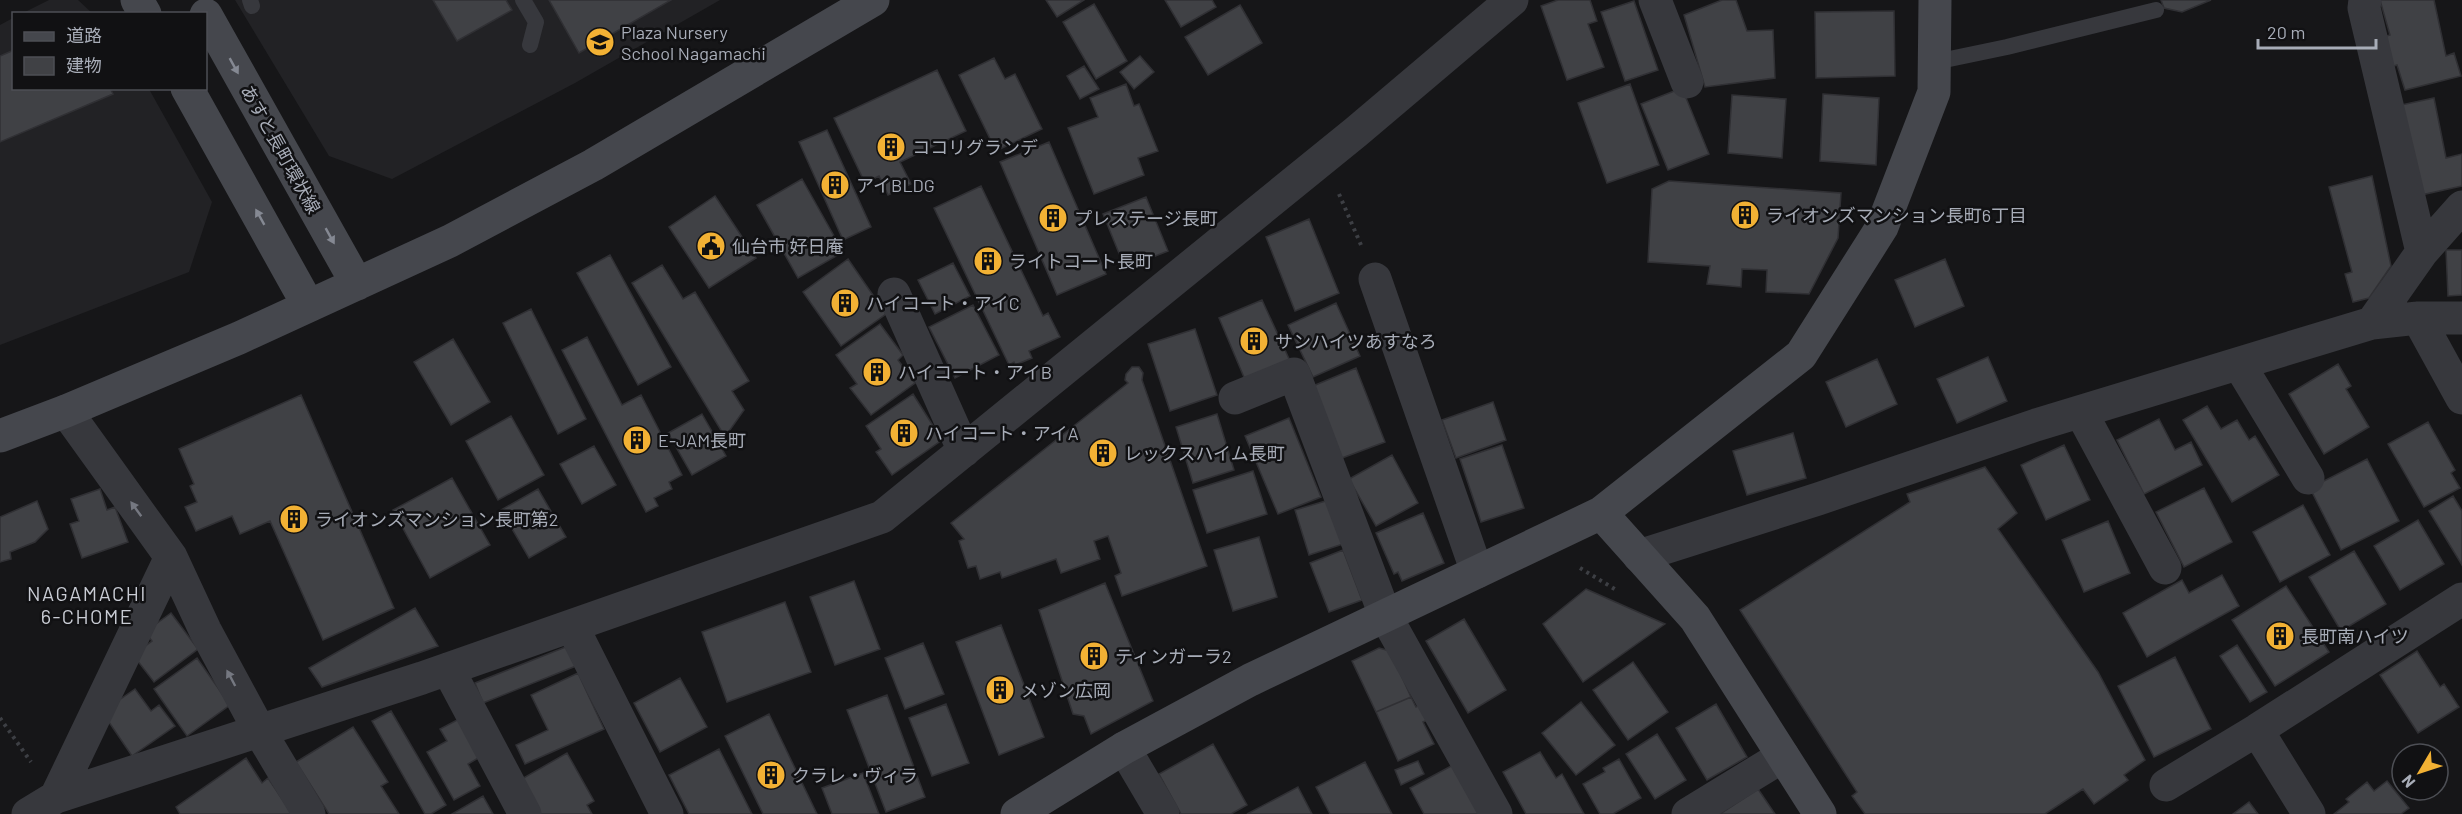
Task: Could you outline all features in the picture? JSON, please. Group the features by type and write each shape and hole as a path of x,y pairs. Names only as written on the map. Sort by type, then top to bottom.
{"street":[{"path":"0,436 66,411 239,338 504,214 593,165 873,0"},
{"path":"28,814 56,797 448,669 882,517 1324,158 1512,0"},
{"path":"1655,0 1686,82"},
{"path":"1017,814 1124,748 1250,680 1601,513 1801,355 1882,227 1934,92 1935,0"},
{"path":"2365,0 2364,8 2422,252"},
{"name":"あすと長町環状線","path":"207,18 357,284"},
{"path":"188,90 308,305"},
{"path":"2372,323 2422,252 2462,207"},
{"path":"1375,279 1477,572"},
{"path":"894,294 964,451"},
{"path":"1639,556 2081,412 2372,323 2418,318 2462,318"},
{"path":"2418,318 2462,398"},
{"path":"2239,364 2308,477"},
{"path":"1235,398 1294,375 1385,615 1496,814"},
{"path":"66,411 171,557 206,630 259,730 309,814"},
{"path":"2081,412 2165,568"},
{"path":"1601,513 1695,618 1820,814"},
{"path":"56,797 171,557"},
{"path":"2166,785 2257,730 2462,599"},
{"path":"572,626 668,814"},
{"path":"448,669 525,814"},
{"path":"2257,730 2309,814"},
{"path":"1124,748 1163,814"},
{"path":"1688,814 1783,756"}],"lane":[{"path":"523,0 536,22 530,45"},
{"path":"1935,62 2007,47 2156,10"}],"path":[{"path":"1324,158 1375,279"},
{"path":"0,718 56,797"}],"shaded area":[{"path":"49,0 78,0 91,12 25,12"},
{"path":"235,0 720,0 575,83 392,179 329,156"},
{"path":"12,19 12,90 150,90 212,202 189,272 0,345 0,25"}],"building":[{"path":"433,0 506,0 512,10 457,41"},
{"path":"549,0 671,0 579,53"},
{"path":"1046,0 1084,0 1057,17"},
{"path":"1165,0 1212,0 1216,7 1181,27"},
{"path":"1558,0 1590,0 1597,21 1588,24 1604,67 1567,80 1541,6"},
{"path":"1722,0 1736,0 1747,31 1773,30 1775,78 1705,87 1684,15"},
{"path":"2161,0 2211,0 2182,12 2164,8"},
{"path":"2380,0 2434,0 2446,56 2454,53 2461,76 2405,90 2397,65 2391,67 2383,37 2390,35"},
{"path":"1634,1 1658,70 1625,81 1601,12"},
{"path":"1094,4 1127,61 1096,79 1063,22"},
{"path":"1240,5 1262,43 1208,75 1185,37"},
{"path":"1894,11 1895,76 1816,78 1815,12"},
{"path":"12,51 12,90 111,90 113,94 0,142 0,56"},
{"path":"1140,56 1154,72 1134,89 1120,72"},
{"path":"994,58 1005,79 1015,74 1042,129 996,151 959,75"},
{"path":"1084,66 1099,89 1080,99 1067,76"},
{"name":"ココリグランデ","path":"937,70 966,131 900,162 911,184 888,195 879,176 865,183 834,118"},
{"path":"1126,84 1134,106 1139,104 1158,151 1138,158 1144,175 1094,194 1068,128 1098,117 1090,98"},
{"path":"1630,84 1659,165 1607,183 1578,103"},
{"path":"1682,88 1709,154 1668,170 1641,104"},
{"path":"1823,94 1879,98 1876,165 1820,161"},
{"path":"1732,95 1786,99 1782,158 1728,153"},
{"path":"2434,98 2446,158 2462,154 2462,186 2421,195 2401,105"},
{"name":"アイBLDG","path":"827,130 871,227 843,240 799,142"},
{"name":"プレステージ長町","path":"1049,142 1106,274 1057,295 1000,162"},
{"path":"2372,176 2391,266 2369,298 2353,302 2345,274 2352,272 2329,187"},
{"path":"802,179 843,252 798,278 757,205"},
{"name":"ライオンズマンション長町6丁目","path":"1669,181 1841,193 1838,238 1809,294 1766,292 1767,270 1742,269 1741,287 1707,284 1710,266 1648,262 1652,189"},
{"name":"ライトコート長町","path":"981,186 1043,316 1048,313 1060,337 1029,351 1032,358 1015,365 1014,362 1009,365 934,208"},
{"path":"715,196 756,258 709,288 669,227"},
{"path":"1146,197 1168,251 1125,268 1103,214"},
{"path":"1309,219 1339,293 1295,311 1266,237"},
{"path":"2446,250 2462,250 2462,295 2448,296"},
{"path":"610,255 671,367 638,385 577,273"},
{"name":"ハイコート・アイC","path":"848,259 886,314 841,346 803,292"},
{"path":"1945,259 1964,306 1915,327 1895,280"},
{"path":"953,263 970,296 935,314 918,280"},
{"path":"662,265 683,299 695,292 749,381 732,391 744,410 725,437 632,283"},
{"name":"サンハイツあすなろ","path":"1262,300 1291,363 1246,382 1219,318"},
{"path":"1336,303 1360,356 1313,377 1288,325"},
{"path":"973,305 999,355 955,378 929,327"},
{"path":"531,309 586,419 558,434 503,323"},
{"name":"ハイコート・アイB","path":"880,324 903,355 898,360 915,383 871,415 850,388 857,384 836,355"},
{"path":"1195,329 1217,395 1170,411 1148,344"},
{"name":"E-JAM長町","path":"587,337 622,405 641,395 682,475 669,482 672,489 654,498 658,506 646,512 562,350"},
{"path":"453,339 490,402 451,425 414,362"},
{"path":"1988,357 2007,401 1957,423 1937,379"},
{"path":"1877,359 1897,404 1846,427 1826,382"},
{"path":"2338,364 2351,386 2346,389 2369,427 2324,454 2289,394"},
{"name":"レックスハイム長町","path":"1132,367 1139,367 1143,373 1142,380 1207,566 1122,596 1115,576 1121,573 1108,536 1094,541 1100,559 1061,573 1056,559 1002,578 1000,572 980,579 976,566 968,568 959,541 964,539 951,523 1128,383 1125,380 1126,374"},
{"path":"1356,368 1385,442 1342,458 1313,386"},
{"name":"ハイコート・アイA","path":"913,394 942,440 892,475 876,452 881,449 866,426"},
{"name":"ライオンズマンション長町第2","path":"301,395 394,608 323,640 270,521 240,534 232,516 196,531 185,507 197,502 190,486 194,484 179,449"},
{"path":"1493,402 1506,440 1456,458 1442,420"},
{"path":"2207,406 2221,429 2237,420 2249,440 2255,436 2279,475 2232,502 2183,420"},
{"path":"702,414 726,456 692,475 668,433"},
{"path":"1217,414 1234,470 1193,483 1176,427"},
{"path":"511,416 544,475 498,500 466,441"},
{"path":"1289,418 1321,497 1278,514 1245,436"},
{"path":"2159,419 2175,450 2191,442 2202,465 2144,494 2117,440"},
{"path":"2428,422 2455,470 2451,473 2460,488 2424,507 2388,444"},
{"path":"1793,433 1806,478 1747,495 1733,451"},
{"path":"1502,445 1524,508 1481,522 1460,459"},
{"path":"2064,445 2090,500 2046,520 2021,465"},
{"path":"594,446 616,485 582,504 560,464"},
{"path":"1392,455 1418,503 1376,526 1349,479"},
{"path":"2367,459 2399,521 2341,550 2310,488"},
{"path":"1985,467 2017,513 1998,529 2098,672 2145,760 2124,775 2128,780 2094,804 2083,789 2045,814 1865,814 1852,796 1857,792 1740,610 1910,502 1907,494"},
{"path":"1253,471 1267,514 1207,533 1193,490"},
{"path":"452,478 490,545 430,578 393,510"},
{"path":"2204,488 2232,542 2184,567 2156,512"},
{"path":"100,489 107,510 115,507 128,542 82,558 70,524 79,521 71,499"},
{"path":"538,489 566,537 529,558 501,510"},
{"path":"2453,496 2462,511 2462,565 2429,511"},
{"path":"1329,500 1343,544 1309,555 1295,510"},
{"path":"37,501 48,529 35,542 10,552 11,559 0,562 0,517"},
{"path":"2303,505 2330,555 2280,582 2253,532"},
{"path":"1423,513 1444,563 1402,581 1398,572 1394,574 1376,533"},
{"path":"2418,520 2444,564 2400,590 2374,546"},
{"path":"2108,521 2130,573 2084,592 2062,540"},
{"path":"1259,537 1277,597 1233,611 1214,550"},
{"path":"1343,550 1362,600 1329,612 1310,563"},
{"path":"2354,551 2386,604 2341,631 2309,577"},
{"path":"2222,575 2239,606 2147,657 2123,613 2182,580 2189,593"},
{"path":"854,581 880,649 835,665 810,597"},
{"name":"ティンガーラ2","path":"1105,583 1153,701 1091,734 1084,716 1073,714 1039,610"},
{"name":"長町南ハイツ","path":"2286,586 2329,652 2275,686 2232,620"},
{"path":"1586,589 1665,624 1583,682 1543,624"},
{"path":"785,602 811,672 727,702 702,632"},
{"path":"415,608 438,646 322,687 309,668"},
{"path":"171,613 198,649 154,682 133,655 152,641 145,632"},
{"path":"1464,619 1506,690 1468,713 1426,641"},
{"name":"メゾン広岡","path":"1001,625 1044,737 999,755 956,642"},
{"path":"923,643 944,694 905,709 885,658"},
{"path":"2237,645 2267,692 2250,702 2220,656"},
{"path":"568,646 576,666 483,703 475,683"},
{"path":"1379,648 1390,651 1411,697 1376,712 1352,661"},
{"path":"2417,651 2440,687 2444,684 2459,707 2418,733 2380,675"},
{"path":"2175,657 2211,729 2154,757 2118,686"},
{"path":"197,658 230,705 187,736 154,689"},
{"path":"1633,662 1668,712 1628,740 1593,690"},
{"path":"578,673 604,729 525,764 516,745 548,730 531,695"},
{"path":"680,678 707,727 660,752 634,703"},
{"path":"135,689 151,711 159,705 175,726 132,756 102,712"},
{"path":"887,695 925,797 886,812 847,710"},
{"path":"1411,697 1416,707 1421,704 1430,719 1423,722 1434,744 1398,761 1376,712"},
{"path":"1581,702 1615,745 1576,775 1542,733"},
{"path":"946,704 969,763 932,776 909,718"},
{"path":"1716,704 1747,757 1707,780 1676,728"},
{"path":"391,711 446,805 431,814 425,814 372,721"},
{"name":"クラレ・ヴィラ","path":"769,714 817,814 763,814 725,736"},
{"path":"459,719 480,757 468,764 480,786 454,800 427,752 447,741 440,729"},
{"path":"353,727 388,782 381,786 399,814 329,814 296,762"},
{"path":"1657,734 1686,780 1655,799 1626,754"},
{"path":"1213,744 1247,805 1231,814 1181,814 1159,774"},
{"path":"719,749 752,814 689,814 669,775"},
{"path":"1540,752 1556,778 1562,774 1584,814 1526,814 1503,772"},
{"path":"567,753 594,801 587,805 592,814 539,814 520,780"},
{"path":"246,758 262,783 268,778 292,814 180,814 176,807"},
{"path":"1619,759 1641,798 1613,814 1600,814 1583,784 1605,772 1603,768"},
{"path":"1418,761 1424,774 1401,785 1395,770"},
{"path":"1365,762 1392,814 1330,814 1316,787"},
{"path":"1453,765 1480,814 1424,814 1410,788"},
{"path":"863,773 879,814 832,814 822,788"},
{"path":"2387,781 2390,785 2390,802 2404,802 2409,808 2401,814 2334,814 2349,802 2346,799 2367,782 2374,791"},
{"path":"1298,787 1312,814 1247,814"},
{"path":"1758,789 1775,814 1720,814"},
{"path":"483,796 493,814 452,814"},
{"path":"2249,802 2258,814 2233,814"}],"place":[{"name":"Plaza Nursery School Nagamachi","path":"600,42"},
{"name":"ココリグランデ","path":"891,147"},
{"name":"アイBLDG","path":"835,185"},
{"name":"ライオンズマンション長町6丁目","path":"1745,215"},
{"name":"プレステージ長町","path":"1053,218"},
{"name":"仙台市 好日庵","path":"711,246"},
{"name":"ライトコート長町","path":"988,261"},
{"name":"ハイコート・アイC","path":"845,303"},
{"name":"サンハイツあすなろ","path":"1254,341"},
{"name":"ハイコート・アイB","path":"877,372"},
{"name":"ハイコート・アイA","path":"904,433"},
{"name":"E-JAM長町","path":"637,440"},
{"name":"レックスハイム長町","path":"1103,453"},
{"name":"ライオンズマンション長町第2","path":"294,519"},
{"name":"長町南ハイツ","path":"2280,636"},
{"name":"ティンガーラ2","path":"1094,656"},
{"name":"メゾン広岡","path":"1000,690"},
{"name":"クラレ・ヴィラ","path":"771,775"}],"district":[{"name":"NAGAMACHI 6-CHOME","path":"87,604"}]}
